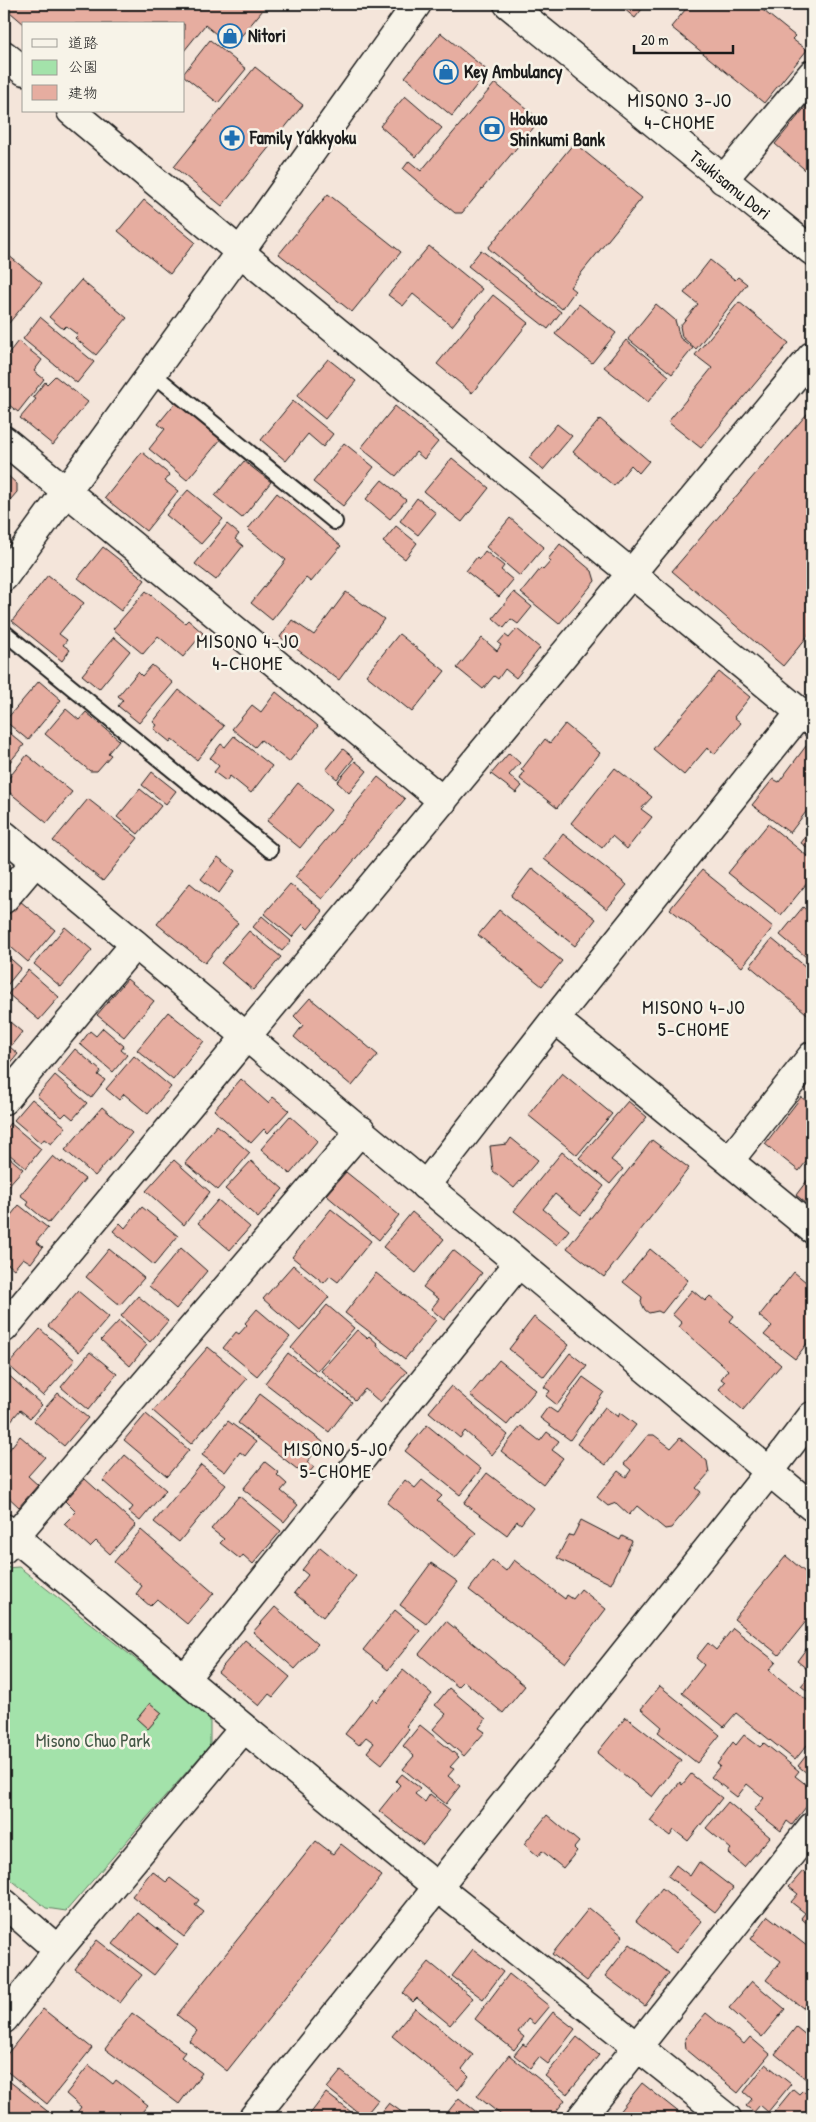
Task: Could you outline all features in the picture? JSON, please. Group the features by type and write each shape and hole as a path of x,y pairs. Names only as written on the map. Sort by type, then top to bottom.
{"main road":[{"path":"4,577 417,4"},
{"name":"Tsukisamu Dori","path":"508,4 812,252"},
{"path":"4,55 22,70"},
{"path":"723,180 812,74"},
{"path":"72,112 806,717 555,1019 426,1186"},
{"path":"4,1328 812,356"},
{"path":"4,440 443,801"},
{"path":"4,835 812,1507"},
{"path":"4,899 36,861"},
{"path":"4,1100 135,944"},
{"path":"555,1019 812,1229"},
{"path":"729,1161 812,1056"},
{"path":"361,1130 7,1538 185,1678 437,1886 726,2118"},
{"path":"185,1678 518,1264"},
{"path":"253,2118 812,1416"},
{"path":"4,2020 58,1950 244,1728"},
{"path":"581,2118 812,1827"},
{"path":"4,1904 58,1950"}],"lane":[{"path":"152,373 335,522"},
{"path":"4,632 270,850"}],"green space":[{"name":"Misono Chuo Park","path":"19,1567 210,1718 210,1745 66,1911 46,1908 4,1874 4,1568"}],"building":[{"name":"Nitori","path":"4,4 268,4 232,47 205,25 185,50 185,22 22,22 4,7"},
{"path":"618,4 646,4 635,18"},
{"path":"690,4 762,4 759,7 795,36 792,39 807,50 764,103 671,27"},
{"path":"441,33 488,71 452,116 405,77"},
{"path":"210,40 246,69 218,103 185,77 185,72"},
{"path":"255,67 303,105 222,206 174,167"},
{"path":"495,83 540,120 462,213 455,213 403,169 409,161 421,171"},
{"path":"405,96 442,128 416,157 380,126"},
{"path":"812,99 812,172 810,174 775,144"},
{"path":"574,143 642,198 570,287 575,291 562,309 488,248"},
{"path":"328,194 401,252 352,312 279,254"},
{"path":"144,200 195,242 170,274 118,231"},
{"path":"429,246 482,289 452,326 413,294 403,306 388,295"},
{"path":"481,250 561,312 548,329 468,266"},
{"path":"8,255 42,283 4,329 4,261"},
{"path":"710,260 735,280 738,277 747,284 696,349 682,337 680,326 698,304 684,293"},
{"path":"81,280 127,318 96,355 75,338 78,335 66,326 63,329 49,317"},
{"path":"493,295 528,323 472,393 437,364"},
{"path":"739,302 789,343 701,448 668,422 712,368 695,355"},
{"path":"579,304 616,333 592,363 555,334"},
{"path":"656,304 675,320 680,338 693,348 672,374 628,339"},
{"path":"40,317 94,362 77,383 23,339"},
{"path":"626,340 669,376 648,402 604,367"},
{"path":"18,341 42,360 34,371 44,379 18,412 4,401 4,359"},
{"path":"328,359 356,381 325,419 297,396"},
{"path":"55,376 88,402 53,445 20,418 36,399 33,397 45,382 47,384"},
{"path":"293,401 333,434 323,447 308,434 286,461 261,440"},
{"path":"176,402 221,439 187,480 149,449 165,429 158,424"},
{"path":"395,406 438,442 424,459 416,452 396,476 361,448"},
{"path":"812,408 812,631 783,666 672,571"},
{"path":"600,419 649,461 639,473 631,465 614,486 573,452"},
{"path":"557,424 572,436 543,470 529,458"},
{"path":"344,443 374,467 343,506 313,482"},
{"path":"142,452 170,475 165,481 178,491 146,531 105,498"},
{"path":"452,458 489,488 462,522 424,492"},
{"path":"244,461 271,482 242,518 215,496"},
{"path":"4,472 17,484 17,492 4,507"},
{"path":"382,480 406,500 390,519 366,499"},
{"path":"188,490 223,519 201,544 166,515"},
{"path":"277,493 341,546 311,582 306,578 272,620 251,603 286,560 248,529"},
{"path":"417,498 436,513 418,535 400,521"},
{"path":"510,518 544,547 520,576 486,547"},
{"path":"227,524 239,534 235,539 243,546 216,580 195,564"},
{"path":"396,526 417,543 405,559 383,542"},
{"path":"560,544 592,571 595,581 559,624 521,593 541,568 543,570 551,561 548,559"},
{"path":"103,547 145,580 121,611 78,578"},
{"path":"485,551 504,566 501,570 513,580 499,597 466,571 477,557 479,559"},
{"path":"48,575 84,603 59,634 67,640 63,645 70,650 62,661 12,621"},
{"path":"146,591 185,623 188,620 203,633 183,657 158,636 143,654 113,629"},
{"path":"346,592 384,619 339,680 280,637 292,620 314,635"},
{"path":"514,592 532,607 518,624 511,619 504,628 493,618"},
{"path":"517,629 540,648 516,678 505,669 498,679 494,676 483,689 457,668 482,638 497,651 501,645 498,643 505,635 509,638"},
{"path":"399,634 445,671 412,712 366,675"},
{"path":"114,637 130,651 99,689 82,675"},
{"path":"152,665 173,683 139,723 118,706 123,700 118,696 138,672 142,676"},
{"path":"719,672 750,697 734,717 741,723 715,754 707,748 684,775 653,749"},
{"path":"39,681 61,700 28,740 5,721"},
{"path":"179,690 224,726 197,760 172,739 170,742 154,729 157,725 153,722"},
{"path":"276,692 318,726 289,762 261,740 255,747 232,729 252,705 261,712"},
{"path":"66,709 79,720 86,712 119,740 108,753 111,755 97,771 90,771 45,734"},
{"path":"565,724 600,753 557,808 520,779 524,772 521,770 545,739 550,743"},
{"path":"4,728 24,745 4,769"},
{"path":"234,736 272,766 251,793 230,776 226,781 214,772 219,766 210,758 221,744 225,747"},
{"path":"806,746 812,750 812,804 790,833 752,805 773,779 779,782"},
{"path":"343,749 354,758 337,779 326,770"},
{"path":"509,753 520,763 509,775 522,786 516,793 491,774"},
{"path":"27,755 72,792 47,823 4,788 4,784"},
{"path":"355,761 367,771 349,793 337,782"},
{"path":"615,768 652,797 641,809 652,817 627,849 612,836 602,848 571,823"},
{"path":"152,772 176,791 166,804 142,785"},
{"path":"378,777 405,799 322,899 295,877"},
{"path":"298,783 331,810 300,848 267,821"},
{"path":"140,789 161,806 138,834 117,817"},
{"path":"88,799 138,838 103,881 53,841"},
{"path":"768,824 812,860 812,877 781,915 728,873"},
{"path":"812,828 812,851 801,843"},
{"path":"563,834 627,885 607,909 544,859"},
{"path":"218,857 235,871 219,893 201,879"},
{"path":"532,868 596,919 575,946 511,896"},
{"path":"702,870 773,927 742,967 670,909"},
{"path":"190,883 238,923 205,963 157,924"},
{"path":"290,884 323,911 308,929 303,924 292,937 264,914"},
{"path":"20,901 55,930 28,962 4,941 4,920"},
{"path":"803,907 812,915 812,962 780,935"},
{"path":"499,910 562,961 542,986 478,935"},
{"path":"262,916 291,941 282,951 253,927"},
{"path":"65,927 92,950 61,987 34,964"},
{"path":"249,931 281,957 253,990 221,963"},
{"path":"772,939 812,972 812,1018 750,966"},
{"path":"4,953 21,968 4,989"},
{"path":"28,970 59,997 39,1020 8,994"},
{"path":"127,979 154,1001 124,1037 97,1015"},
{"path":"310,998 378,1055 352,1086 294,1037 303,1025 294,1016"},
{"path":"168,1012 204,1041 173,1080 137,1050"},
{"path":"4,1017 22,1032 10,1047 18,1054 4,1071"},
{"path":"103,1028 124,1046 121,1050 127,1055 113,1072 80,1044 90,1031 96,1036"},
{"path":"75,1049 101,1071 98,1075 105,1080 91,1098 57,1071"},
{"path":"134,1056 171,1087 148,1114 124,1094 119,1100 106,1089"},
{"path":"562,1073 612,1114 577,1155 528,1115"},
{"path":"55,1075 87,1103 73,1119 66,1113 62,1117 37,1096"},
{"path":"241,1079 268,1103 273,1097 289,1110 268,1133 264,1129 251,1143 214,1110"},
{"path":"801,1097 812,1105 812,1154 799,1171 765,1144"},
{"path":"32,1099 66,1127 51,1144 44,1139 41,1143 14,1120"},
{"path":"628,1101 647,1117 611,1160 623,1169 610,1184 579,1158"},
{"path":"102,1107 132,1133 95,1176 65,1150"},
{"path":"290,1116 318,1141 290,1174 261,1149"},
{"path":"10,1123 41,1149 26,1168 4,1150 4,1131"},
{"path":"217,1125 250,1153 218,1190 185,1163"},
{"path":"511,1138 538,1160 514,1188 493,1171 490,1146 507,1144"},
{"path":"652,1140 689,1168 604,1277 567,1248"},
{"path":"562,1152 604,1186 581,1215 555,1194 543,1209 569,1230 557,1245 514,1211"},
{"path":"4,1153 23,1169 7,1187 4,1184"},
{"path":"53,1156 85,1179 49,1223 27,1205 29,1202 20,1195"},
{"path":"174,1160 210,1192 184,1225 146,1191"},
{"path":"251,1161 283,1189 258,1218 225,1189"},
{"path":"346,1172 399,1215 379,1240 326,1195"},
{"path":"812,1174 812,1208 796,1195"},
{"path":"218,1200 250,1227 230,1250 198,1223"},
{"path":"19,1205 48,1228 36,1242 43,1247 31,1263 23,1258 14,1269 4,1261 4,1224"},
{"path":"142,1207 178,1236 154,1265 113,1231 120,1223 125,1228"},
{"path":"331,1209 371,1241 338,1282 330,1276 324,1283 292,1257"},
{"path":"412,1212 444,1239 416,1273 383,1247"},
{"path":"181,1248 207,1271 176,1309 149,1286"},
{"path":"109,1249 144,1278 120,1305 86,1277"},
{"path":"650,1249 688,1280 662,1313 658,1311 649,1313 645,1310 641,1302 642,1297 623,1282"},
{"path":"453,1250 482,1273 444,1320 431,1309 439,1299 423,1287"},
{"path":"293,1265 329,1297 300,1331 263,1299"},
{"path":"794,1272 812,1287 812,1337 795,1359 764,1335 772,1326 759,1316"},
{"path":"376,1273 436,1320 405,1359 345,1313"},
{"path":"692,1290 705,1301 710,1296 734,1316 730,1321 781,1365 743,1410 719,1389 725,1382 721,1379 728,1370 679,1327 682,1323 672,1314"},
{"path":"78,1291 109,1317 79,1352 48,1326"},
{"path":"138,1296 168,1321 150,1342 121,1316"},
{"path":"327,1305 354,1328 317,1371 291,1348"},
{"path":"257,1309 290,1337 257,1376 223,1348 236,1332 239,1334 247,1325 245,1323"},
{"path":"534,1317 569,1345 544,1377 509,1349"},
{"path":"119,1321 147,1345 130,1366 101,1340"},
{"path":"40,1329 75,1360 43,1396 8,1365"},
{"path":"357,1330 367,1338 369,1336 378,1344 377,1346 407,1372 380,1402 365,1389 355,1400 321,1371"},
{"path":"208,1347 247,1379 191,1444 153,1411"},
{"path":"90,1352 117,1374 88,1410 61,1387"},
{"path":"288,1353 352,1402 329,1432 265,1383"},
{"path":"570,1353 587,1366 557,1405 546,1396 550,1391 544,1387"},
{"path":"499,1360 536,1390 507,1425 470,1395"},
{"path":"5,1372 42,1405 30,1418 20,1410 9,1423 4,1418"},
{"path":"583,1377 604,1392 570,1440 540,1418 548,1407 557,1413"},
{"path":"451,1386 508,1435 492,1455 465,1431 460,1438 429,1412"},
{"path":"58,1393 88,1418 64,1446 34,1421"},
{"path":"260,1394 323,1442 307,1462 314,1467 306,1476 238,1423"},
{"path":"605,1407 618,1417 620,1413 636,1425 606,1465 577,1444"},
{"path":"146,1414 189,1450 167,1476 124,1440"},
{"path":"228,1421 256,1442 245,1456 240,1452 225,1472 202,1455"},
{"path":"427,1425 481,1469 460,1495 405,1451"},
{"path":"521,1426 540,1441 547,1432 559,1441 552,1450 563,1458 543,1484 501,1451"},
{"path":"648,1435 654,1435 671,1448 680,1438 707,1461 709,1473 696,1488 701,1492 671,1528 665,1529 637,1506 629,1515 616,1503 608,1506 597,1497 618,1471 626,1477 631,1470 624,1464"},
{"path":"20,1436 45,1457 28,1476 38,1485 19,1507 4,1493 4,1456"},
{"path":"125,1455 166,1490 140,1521 129,1512 133,1507 103,1481"},
{"path":"265,1462 279,1473 277,1475 287,1484 281,1491 298,1505 284,1522 243,1489"},
{"path":"201,1465 226,1485 179,1542 154,1522"},
{"path":"487,1473 533,1508 521,1524 517,1521 507,1535 464,1503"},
{"path":"85,1479 136,1525 110,1554 96,1541 90,1547 64,1524 76,1512 65,1501"},
{"path":"405,1480 415,1488 422,1480 442,1496 437,1501 476,1533 455,1558 387,1503"},
{"path":"239,1496 281,1531 253,1564 243,1555 240,1559 220,1543 224,1539 211,1529"},
{"path":"581,1520 620,1540 622,1536 632,1541 611,1584 557,1558 569,1535 573,1536"},
{"path":"141,1530 214,1593 187,1624 157,1599 150,1606 136,1594 142,1586 114,1562"},
{"path":"320,1547 356,1576 323,1617 294,1593 308,1575 302,1570"},
{"path":"786,1556 812,1578 812,1614 779,1655 734,1619"},
{"path":"492,1560 506,1571 514,1560 565,1599 567,1595 573,1599 581,1589 606,1609 565,1663 469,1590"},
{"path":"431,1563 458,1582 426,1624 400,1605"},
{"path":"275,1607 318,1644 295,1669 253,1632"},
{"path":"395,1610 420,1631 388,1670 363,1650"},
{"path":"446,1621 525,1686 503,1713 464,1681 458,1687 419,1654"},
{"path":"733,1628 776,1662 769,1670 812,1704 812,1739 795,1760 736,1713 724,1727 682,1693 704,1665 696,1658 708,1643 716,1650"},
{"path":"245,1640 290,1677 273,1697 269,1694 259,1706 218,1672"},
{"path":"812,1641 812,1673 797,1661"},
{"path":"403,1670 432,1694 406,1726 409,1729 382,1764 367,1752 374,1743 366,1737 359,1745 345,1734 373,1698 377,1702"},
{"path":"812,1673 812,1695 801,1686"},
{"path":"660,1686 720,1735 697,1763 658,1732 662,1727 641,1709"},
{"path":"449,1688 486,1719 479,1728 485,1732 464,1756 433,1729 446,1714 435,1705"},
{"path":"150,1703 162,1713 148,1729 137,1719"},
{"path":"626,1717 681,1760 652,1797 597,1753"},
{"path":"420,1725 459,1757 450,1767 454,1769 448,1776 460,1786 446,1804 403,1769 414,1756 403,1746"},
{"path":"744,1735 760,1747 764,1743 799,1771 795,1776 812,1789 806,1799 810,1802 792,1825 787,1821 781,1831 754,1810 764,1798 747,1784 737,1797 711,1777 720,1766 717,1764 733,1742 736,1745"},
{"path":"812,1748 812,1777 798,1766"},
{"path":"402,1774 420,1788 415,1794 425,1802 430,1794 450,1810 423,1845 379,1811 400,1785 396,1781"},
{"path":"691,1774 722,1798 688,1841 674,1830 670,1836 650,1821 680,1782 682,1785"},
{"path":"728,1802 770,1837 744,1867 728,1853 731,1849 706,1828"},
{"path":"547,1815 579,1842 574,1848 577,1851 563,1868 542,1851 538,1856 524,1844"},
{"path":"316,1841 333,1854 341,1844 382,1876 227,2071 189,2041 197,2031 177,2015"},
{"path":"699,1862 733,1888 715,1912 668,1876 676,1865 690,1876"},
{"path":"152,1871 166,1882 170,1878 199,1900 195,1905 204,1912 184,1937 132,1896"},
{"path":"803,1871 812,1879 812,1928 801,1918 805,1913 791,1902 798,1894 789,1887"},
{"path":"662,1888 702,1921 676,1953 636,1921"},
{"path":"589,1908 623,1936 587,1981 552,1954"},
{"path":"138,1913 178,1945 154,1975 113,1944"},
{"path":"768,1916 812,1950 812,1996 803,2008 766,1980 781,1961 751,1939"},
{"path":"97,1940 142,1975 120,2003 75,1969"},
{"path":"630,1944 669,1973 645,2006 605,1976"},
{"path":"473,1949 503,1972 483,1999 452,1976"},
{"path":"429,1962 473,1998 450,2025 417,1998 413,2002 403,1993"},
{"path":"509,1974 549,2006 534,2024 528,2019 518,2032 524,2037 514,2050 475,2019"},
{"path":"752,1981 785,2009 762,2037 729,2008"},
{"path":"415,2008 473,2055 462,2069 469,2076 458,2090 392,2036"},
{"path":"43,2009 92,2048 47,2104 4,2069 4,2058"},
{"path":"553,2012 575,2029 548,2064 539,2057 530,2068 514,2055 523,2044 526,2046"},
{"path":"132,2013 185,2052 181,2057 202,2073 179,2104 105,2049"},
{"path":"706,2013 744,2044 750,2037 770,2054 738,2093 686,2050 685,2038"},
{"path":"796,2027 812,2040 812,2084 775,2054"},
{"path":"577,2037 599,2055 567,2094 545,2076"},
{"path":"509,2055 565,2100 551,2118 505,2118 477,2096"},
{"path":"766,2064 791,2084 768,2112 760,2105 754,2112 746,2106 752,2099 744,2092"},
{"path":"89,2065 113,2084 116,2080 148,2105 137,2118 73,2118 81,2107 66,2094"},
{"path":"341,2071 378,2100 364,2117 327,2088"},
{"path":"4,2077 56,2118 4,2118"},
{"path":"642,2083 686,2118 614,2118"},
{"path":"793,2089 799,2094 803,2090 812,2098 812,2118 774,2118 771,2116"},
{"path":"326,2093 359,2118 307,2118"},
{"path":"459,2098 484,2118 443,2118"},
{"path":"389,2103 410,2118 377,2118"}],"place":[{"name":"Nitori","path":"230,36"},
{"name":"Key Ambulancy","path":"446,72"},
{"name":"Hokuo Shinkumi Bank","path":"492,129"},
{"name":"Family Yakkyoku","path":"232,138"}],"district":[{"name":"MISONO 3-JO 4-CHOME","path":"680,111"},
{"name":"MISONO 4-JO 4-CHOME","path":"248,652"},
{"name":"MISONO 4-JO 5-CHOME","path":"694,1018"},
{"name":"MISONO 5-JO 5-CHOME","path":"336,1460"}]}
